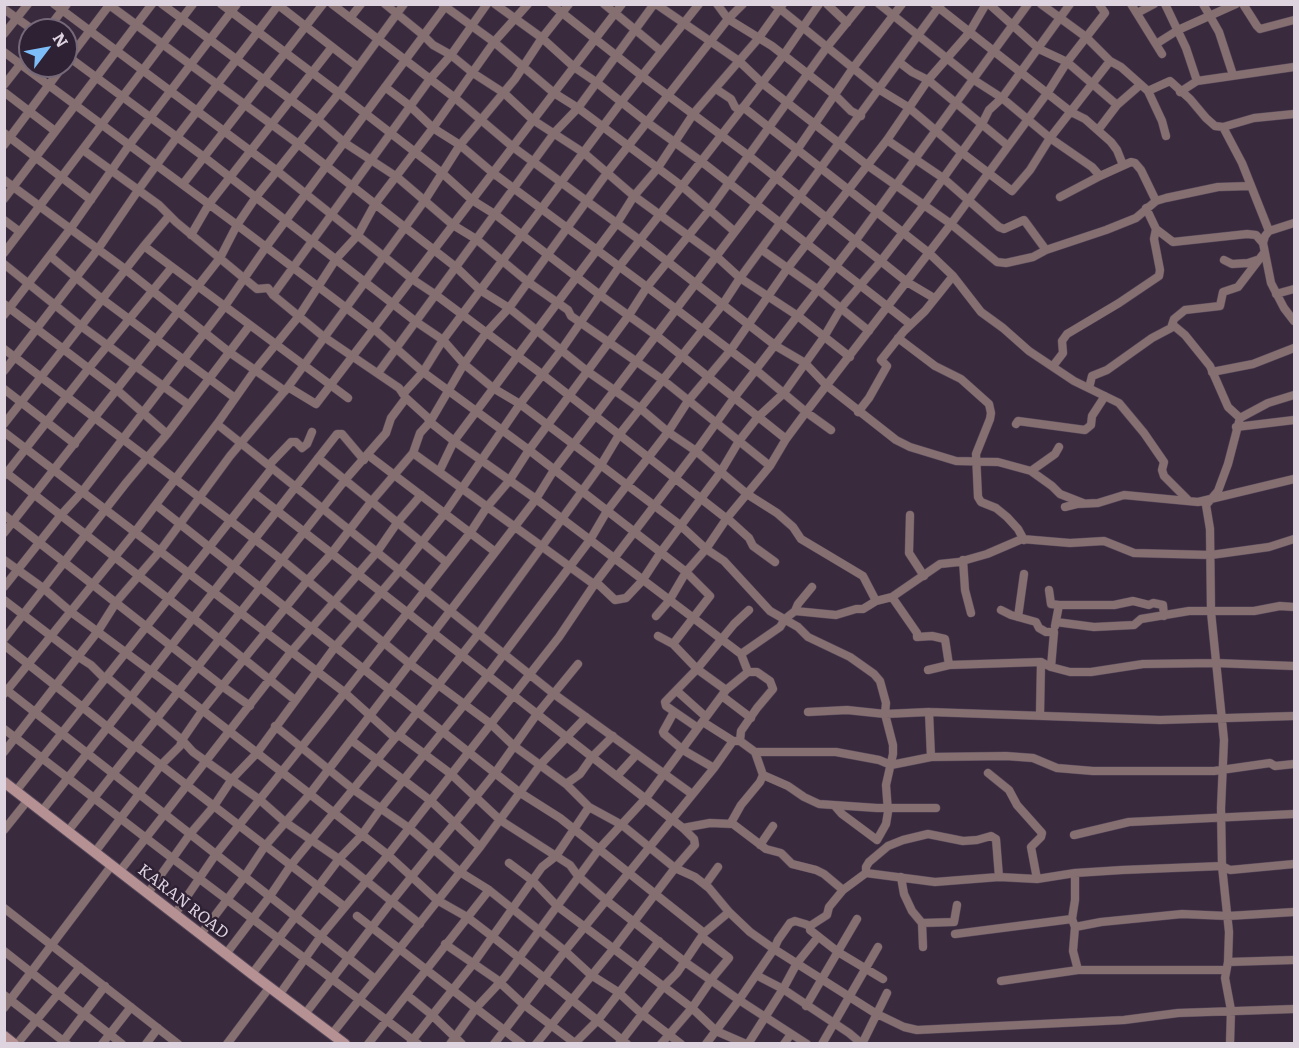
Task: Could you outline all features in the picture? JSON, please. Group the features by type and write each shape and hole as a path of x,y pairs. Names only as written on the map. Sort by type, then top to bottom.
{"street":[{"path":"4,34 28,4"},
{"path":"54,4 64,8 89,32 251,151 412,279 543,375 727,519 749,538 753,546 775,562"},
{"path":"4,199 152,4"},
{"path":"162,4 318,120 345,143 397,177 453,225 476,239 528,282 567,310 571,316 663,380 770,466"},
{"path":"4,253 193,4"},
{"path":"221,4 442,173 472,200 548,253 576,277 683,356 786,439"},
{"path":"167,434 117,390 36,328 6,309 50,256 150,117 237,4"},
{"path":"183,184 246,106 322,4"},
{"path":"332,4 455,98 513,147 641,241 776,346 805,363 826,385 896,440 910,447 956,461 998,462 1031,471 1060,494 1084,504"},
{"path":"350,18 361,4"},
{"path":"385,4 433,45 504,93 533,120 555,132 584,153 634,196 716,256 740,278 798,316 850,357"},
{"path":"4,534 220,258 237,225 256,197 339,93 404,4"},
{"path":"273,295 429,78 451,55 487,4"},
{"path":"495,4 910,324"},
{"path":"375,979 62,733 5,691 156,505 255,370 299,316 336,259 358,235 375,204 434,128 494,42 528,4"},
{"path":"551,4 642,76 722,134 907,282 934,298"},
{"path":"4,752 98,631 117,602 160,551 286,389 425,200 460,145 504,93 569,4"},
{"path":"604,4 661,51"},
{"path":"4,180 154,291 229,352 286,389 316,404 622,4"},
{"path":"378,373 555,132 578,108 655,4 739,61 867,165 951,224 997,262 1006,263 1019,260 1136,218 1156,201 1196,190 1250,186"},
{"path":"68,831 345,480 386,433 391,418 404,396 423,372 443,340 543,210 622,101 699,4"},
{"path":"717,4 728,20 772,46 836,96 851,111 861,116"},
{"path":"95,852 161,765 180,746 202,711 413,453 420,433 430,422 464,364 486,333 509,308 607,173 743,4"},
{"path":"148,893 190,834 214,806 232,779 256,753 335,647 445,513 520,404 620,267 783,56 819,4"},
{"path":"827,4 847,22"},
{"path":"175,914 216,854 509,481 647,287 710,209 862,4"},
{"path":"879,4 974,80 1002,98 1050,138 1092,167 1100,176"},
{"path":"201,934 265,846 309,795 536,499 554,470 697,284 902,4"},
{"path":"252,974 339,859 361,836 488,675 568,566 590,540 607,511 668,432 688,401 749,324 786,269 887,140 928,80 969,33 987,4 1039,49 1066,62 1117,105"},
{"path":"227,1044 305,958 531,675 595,584 856,240 1028,4"},
{"path":"1041,4 1086,37 1110,61 1121,67 1148,91 1162,121 1166,136"},
{"path":"413,453 615,600 626,598 702,499 739,441 758,418 784,393 824,337 841,308 924,205 982,124 989,110 1002,98 1070,4"},
{"path":"656,616 669,601 686,572 770,466 786,439 826,385 951,224 1048,92 1066,62 1105,12 1099,4"},
{"path":"1131,4 1162,54"},
{"path":"1137,14 1154,4"},
{"path":"1165,4 1190,57 1197,81"},
{"path":"1203,4 1219,33 1233,75"},
{"path":"1156,44 1178,30 1236,4"},
{"path":"1243,4 1260,29 1294,20"},
{"path":"78,45 109,5 297,143 457,268 480,290 509,308 587,371 616,390 668,432 696,451 747,494 784,519 801,539 863,576 876,601"},
{"path":"4,371 99,249 156,165 278,5 358,67"},
{"path":"4,587 82,492 205,333 285,220 345,143 445,5 524,66 554,93 578,108 683,187 734,231"},
{"path":"439,472 454,441 475,412 617,223 634,196 676,142 694,113 758,39 779,6 879,90 908,107 1012,191 1110,61"},
{"path":"226,954 311,839 377,762 479,633 601,465 619,435 723,304 861,116 938,6 969,33 1071,112 1085,119 1098,130 1117,150 1123,165"},
{"path":"4,9 16,18"},
{"path":"191,235 209,204 332,47"},
{"path":"4,52 18,63"},
{"path":"899,62 928,80 1007,145"},
{"path":"78,67 123,97 204,157 415,321 443,340 464,364 493,388 520,404 655,505 706,549 724,561 770,611 785,619 808,637 850,657 874,674 879,681 886,703 885,714 893,745 886,785 886,824 877,840 842,814 835,806"},
{"path":"1180,92 1197,81 1294,67"},
{"path":"4,85 18,69"},
{"path":"39,78 183,184 344,309 374,329 395,350 423,372 529,450 686,572 710,596 673,644"},
{"path":"4,145 7,136 30,112 54,78"},
{"path":"1148,91 1170,81 1215,126 1294,114"},
{"path":"1098,130 1117,105 1140,85"},
{"path":"385,87 434,128 460,145 493,173 647,287 756,370 806,412 831,429"},
{"path":"716,89 731,99 735,107 742,109 770,128 820,169 904,231 953,276 981,312 1029,351 1119,404 1164,462 1162,470 1164,476 1188,501"},
{"path":"4,93 55,131"},
{"path":"1223,126 1242,163 1269,231"},
{"path":"7,136 91,200"},
{"path":"887,140 943,178 1004,229 1024,220 1046,250"},
{"path":"82,150 139,189 257,289 268,288 273,295 324,337 399,388 430,422 454,441 536,499 741,654 748,672"},
{"path":"1060,197 1131,162 1141,170 1156,201"},
{"path":"1146,208 1156,229 1173,242 1246,234 1256,235 1263,243"},
{"path":"4,424 169,216"},
{"path":"4,220 20,232"},
{"path":"1089,388 1092,376 1107,370 1152,338 1169,329 1174,319 1185,310 1220,306 1223,292 1238,286 1261,256 1265,236 1269,231 1294,223"},
{"path":"1053,366 1063,353 1062,340 1067,334 1159,276 1154,239 1156,229"},
{"path":"144,246 348,398"},
{"path":"762,250 817,289 869,331"},
{"path":"50,256 102,299 235,398"},
{"path":"1224,260 1232,264 1248,264 1261,256"},
{"path":"1261,256 1270,271 1271,284 1276,294 1294,321"},
{"path":"4,264 81,326 189,405"},
{"path":"172,267 88,368 5,474 86,534 295,700"},
{"path":"858,412 887,366 881,360 953,276"},
{"path":"1276,294 1294,289"},
{"path":"4,639 105,509 167,434 250,325"},
{"path":"1173,325 1185,335 1212,372 1228,407 1240,418"},
{"path":"898,338 935,366 961,379 988,404 990,419 977,449 979,499 998,510 1018,529 1024,540"},
{"path":"1212,372 1253,364 1294,348"},
{"path":"4,349 307,580 410,664 491,724 514,746 566,784 589,807 621,825 675,868 705,885 750,932 875,1012 904,1027 917,1030 1124,1020 1178,1013 1231,1010 1294,1009"},
{"path":"4,389 75,444"},
{"path":"1230,1044 1231,1010 1225,978 1228,916 1222,866 1224,740 1211,612 1211,555 1206,505 1218,491 1240,418 1268,403 1294,395"},
{"path":"1016,424 1018,422 1085,430 1091,425 1092,416 1105,396"},
{"path":"1236,427 1294,420"},
{"path":"217,424 554,694 692,794"},
{"path":"4,432 344,692 397,737 451,774 501,820 570,865 578,876 607,901 685,962 807,1044"},
{"path":"16,791 253,492 271,466 291,442 296,442 302,448 307,444 312,432"},
{"path":"42,811 337,434 340,433 361,455 394,474 494,551"},
{"path":"1031,471 1055,454 1059,447"},
{"path":"318,458 446,562"},
{"path":"1065,507 1124,495 1188,501 1212,500 1294,479"},
{"path":"253,492 646,798 694,839 695,845 536,1044"},
{"path":"4,1008 8,997 32,972 116,868 146,838 291,652 377,552 397,523 421,495"},
{"path":"156,505 519,792 560,818 729,958 692,1008 661,1044"},
{"path":"4,515 172,645 222,687 250,705"},
{"path":"910,515 909,553 924,576"},
{"path":"795,611 836,615 863,609 876,601 892,597 940,564 963,560 1024,540 1070,543 1104,541 1134,552 1211,555 1269,547 1294,539"},
{"path":"4,560 388,855 437,900 467,917 546,977 623,1042 703,935 729,912"},
{"path":"963,560 965,590 971,613"},
{"path":"1018,617 1024,574"},
{"path":"741,654 780,627 812,587"},
{"path":"1049,590 1051,604 1114,605 1133,601 1149,605 1154,603 1163,605 1164,616"},
{"path":"892,597 917,633 916,637 932,636 945,639 949,665"},
{"path":"4,600 91,665 105,679 108,679 182,740 193,752 260,800 285,822 339,859 420,924"},
{"path":"1051,667 1059,605"},
{"path":"1056,622 1094,627 1134,625 1141,619 1189,611 1254,611 1280,606 1294,607"},
{"path":"749,610 665,704 674,712 702,722 755,752 836,752 879,760 891,765 931,757 1006,756 1033,758 1057,768 1093,771 1166,772 1223,769 1270,763 1275,766 1294,764"},
{"path":"1001,610 1036,622 1039,628 1054,633"},
{"path":"658,636 673,644 696,669 751,718"},
{"path":"4,645 345,907"},
{"path":"1040,715 1041,662"},
{"path":"928,670 949,665 1041,662 1070,672 1091,672 1143,663 1294,666"},
{"path":"305,1014 578,664"},
{"path":"452,1040 519,957 599,849 646,798 724,693 748,672 757,672 764,676 773,685 773,689 757,708 736,741 565,951 503,1029 494,1044"},
{"path":"676,691 702,722"},
{"path":"808,712 847,710 885,714 929,712 1160,720 1294,716"},
{"path":"674,712 663,732 683,750 714,768"},
{"path":"929,712 931,757"},
{"path":"332,1038 375,979 501,820 540,765 586,717"},
{"path":"276,726 354,790 409,828 460,872 489,890 591,975 618,992 681,1044"},
{"path":"4,729 414,1042 542,867 556,856 589,807"},
{"path":"566,784 580,774 592,757 613,736"},
{"path":"351,740 430,801 480,847"},
{"path":"733,824 732,821 741,805 763,775 755,752"},
{"path":"617,776 637,754"},
{"path":"988,773 1009,790 1031,823 1042,833 1031,847 1037,879"},
{"path":"763,775 788,786 814,802 835,806 936,808"},
{"name":"KARAN ROAD","path":"4,782 305,1014 332,1038 345,1044"},
{"path":"4,830 28,800"},
{"path":"1074,835 1129,822 1294,814"},
{"path":"683,828 710,823 733,824 773,852 781,853 792,864 824,874 843,890"},
{"path":"760,844 773,826"},
{"path":"866,873 869,862 888,846 928,834 963,841 991,836 996,839 999,877"},
{"path":"510,863 533,881 557,906 692,1008 716,1031 747,1044 797,963 818,937"},
{"path":"810,926 827,915 829,907 843,890 866,873 935,882 999,877 1037,879 1075,873 1222,866 1230,870 1294,864"},
{"path":"705,885 718,867"},
{"path":"1075,873 1073,951 1078,970"},
{"path":"901,877 904,894 912,911 922,922 923,947"},
{"path":"368,1044 489,890"},
{"path":"922,922 954,922 957,904"},
{"path":"4,908 178,1044"},
{"path":"955,934 1182,914 1228,916 1294,912"},
{"path":"357,916 522,1044"},
{"path":"806,1006 857,919"},
{"path":"706,1044 739,1000 790,923 795,921 810,926"},
{"path":"810,926 810,930 838,952 883,979"},
{"path":"445,944 498,982 575,1043 598,1020 659,941"},
{"path":"822,1044 878,947"},
{"path":"5,952 122,1044"},
{"path":"1001,981 1078,970 1227,966 1294,960"},
{"path":"4,1036 16,1044 80,967"},
{"path":"756,975 783,989 862,1044 875,1012 887,993"},
{"path":"8,997 63,1043 105,986"},
{"path":"407,995 432,1015 452,1040 462,1044"},
{"path":"102,1044 131,1007"},
{"path":"146,1044 158,1028"},
{"path":"784,1044 791,1034"}]}
